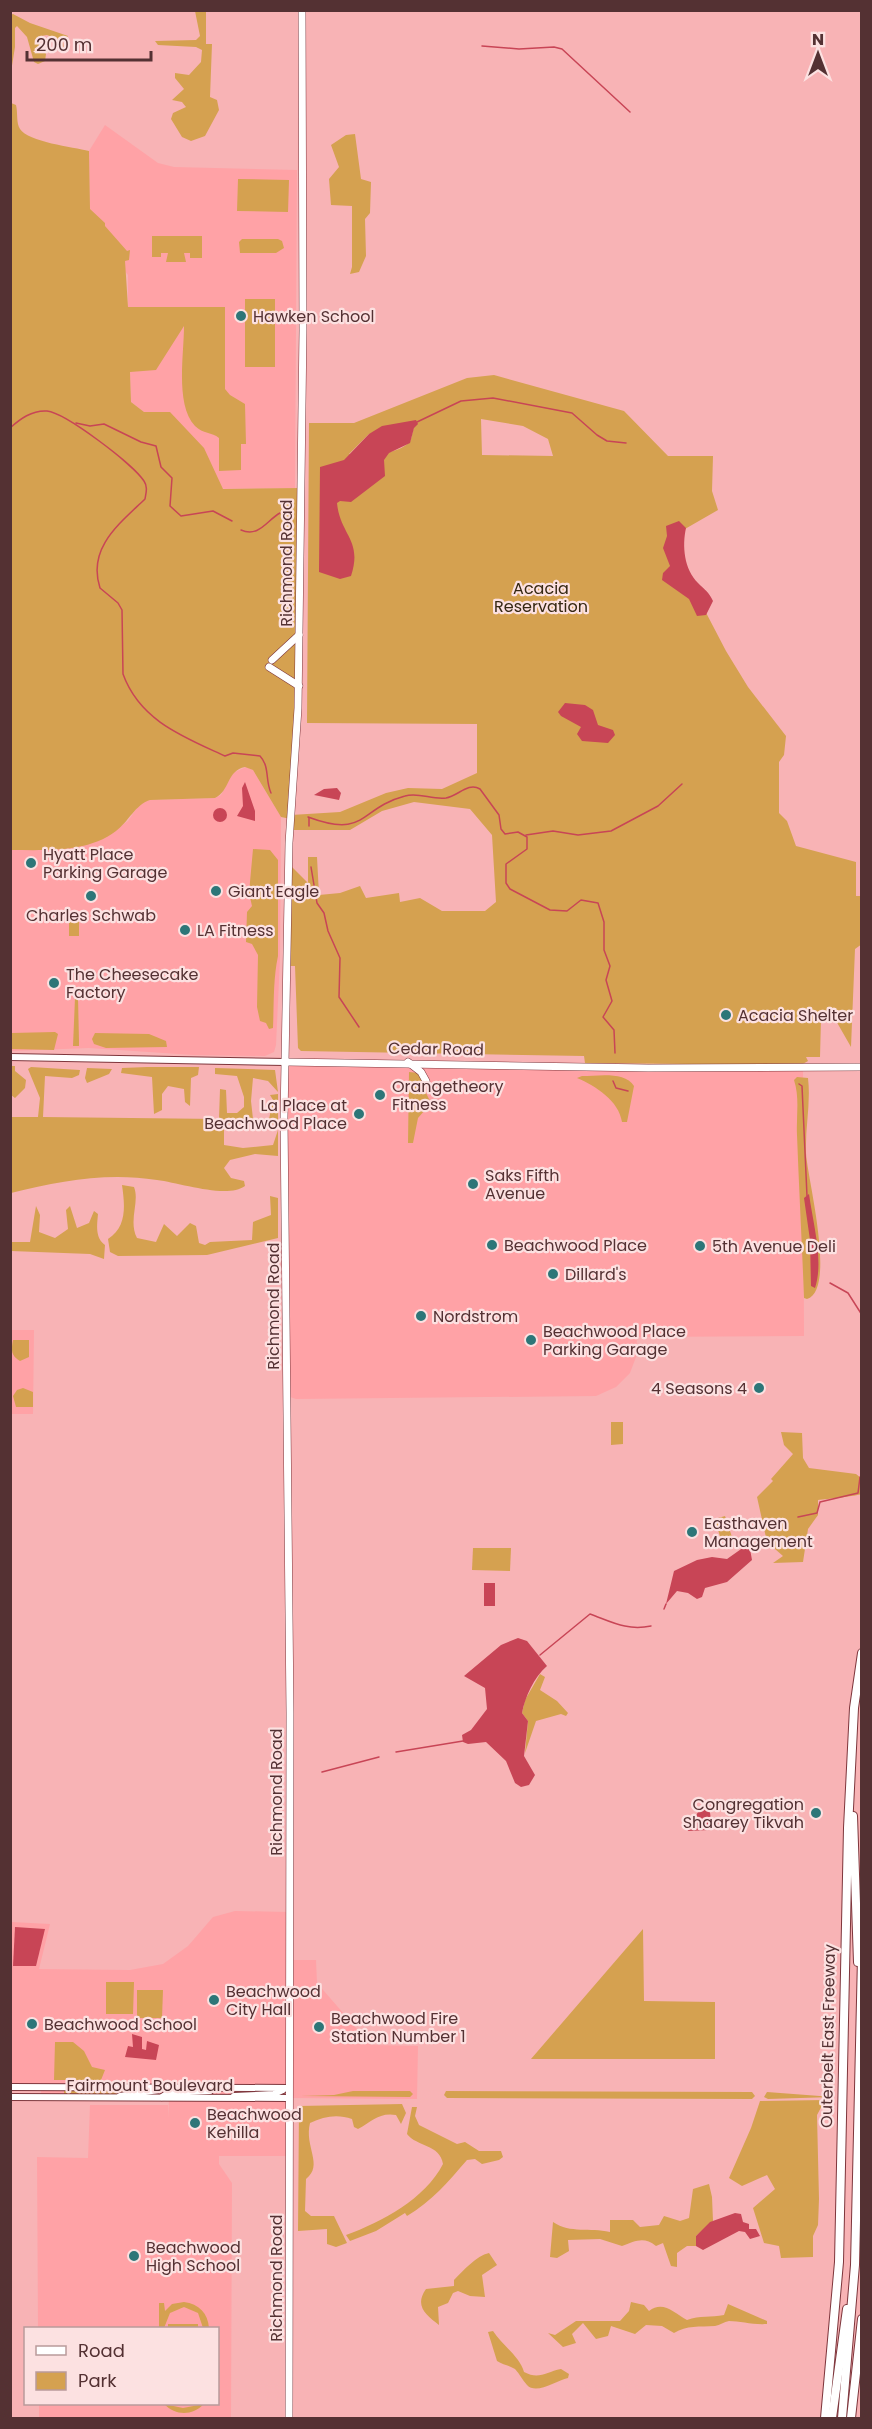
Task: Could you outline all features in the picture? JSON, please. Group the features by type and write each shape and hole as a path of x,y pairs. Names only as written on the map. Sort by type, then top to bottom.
{"highway":[{"name":"Outerbelt East Freeway","path":"825,2418 839,2262 852,1745 861,1653"},
{"path":"852,1745 860,2037"},
{"path":"842,2418 853,2307 861,1957"},
{"path":"832,2418 844,2337 856,2225"},
{"path":"853,2418 861,2319"},
{"path":"853,2418 861,2372"}],"main road":[{"name":"Richmond Road","path":"289,2418 285,1115 289,843 299,686 303,330 302,10"},
{"path":"299,635 270,663 299,686"},
{"name":"Cedar Road","path":"10,1057 408,1062 648,1068 861,1067"},
{"path":"408,1062 421,1073 426,1081"},
{"name":"Fairmount Boulevard","path":"10,2087 289,2088"},
{"path":"113,2098 167,2088"},
{"path":"159,2098 168,2093 199,2093 222,2088"},
{"path":"227,2098 243,2094 274,2094 289,2088"},
{"name":"Fairmount Boulevard","path":"10,2097 289,2098"}],"shaded area":[{"name":"Hawken School","path":"105,125 158,163 174,167 297,170 295,488 199,489 154,420 131,402 130,372 185,307 128,307 128,275 90,226 89,151"},
{"path":"416,420 418,424 414,428 410,443 389,453 384,460 385,476 351,502 337,503 342,523 353,546 354,564 351,576 340,579 319,572 320,467 344,460 369,434 382,426"},
{"path":"679,521 686,528 684,550 687,564 693,577 713,601 706,615 697,616 689,599 662,580 663,573 670,566 663,548 667,536 666,526"},
{"path":"565,703 585,705 593,710 598,725 613,730 615,735 608,743 582,741 577,734 581,727 558,712"},
{"path":"246,767 253,770 281,817 280,959 274,1052 265,1056 193,1055 89,1048 11,1051 10,850 64,849 105,837 128,821 140,803 150,800 215,798 221,795 233,773"},
{"path":"245,782 255,811 255,821 237,816 243,806 242,788"},
{"path":"337,788 341,793 339,800 314,795 324,789"},
{"path":"217,808 223,808 227,815 223,822 217,822 213,818 213,812"},
{"path":"286,1062 803,1069 804,1336 637,1337 636,1357 630,1373 616,1387 596,1396 296,1399 287,1396"},
{"path":"809,1194 818,1254 815,1288 811,1286 810,1240 804,1198"},
{"path":"11,1330 34,1330 33,1414 11,1414"},
{"path":"744,1547 750,1549 752,1560 727,1582 705,1588 702,1597 697,1599 688,1593 677,1591 666,1604 674,1571 697,1560 712,1557 727,1559"},
{"path":"484,1583 495,1583 495,1606 484,1606"},
{"path":"518,1638 527,1641 547,1666 531,1688 522,1713 528,1721 524,1756 535,1775 529,1785 521,1787 515,1783 506,1761 486,1742 468,1744 463,1742 462,1735 471,1730 487,1709 485,1688 464,1676 501,1645"},
{"path":"705,1803 709,1805 711,1820 709,1830 688,1831 687,1827"},
{"path":"235,1911 289,1912 289,1960 316,1960 317,1983 371,2045 418,2046 417,2099 289,2098 289,2156 219,2156 219,2164 232,2183 231,2418 39,2418 39,2405 219,2405 219,2327 38,2327 37,2157 88,2158 90,2105 168,2105 168,2118 169,2100 41,2101 41,2085 11,2085 11,1922 50,1924 39,1969 130,1970 163,1964 188,1946 213,1917"},
{"path":"15,1927 45,1929 36,1966 13,1966"},
{"path":"132,2034 142,2037 142,2049 146,2050 147,2041 159,2045 156,2060 125,2057 128,2046 133,2047"},
{"path":"735,2213 741,2214 743,2222 749,2224 749,2229 756,2229 760,2236 750,2239 745,2232 739,2231 703,2250 696,2246 696,2236 710,2222"}],"green space":[{"path":"195,11 206,11 206,44 212,44 210,97 217,100 219,110 205,136 191,141 182,137 171,119 173,113 186,107 182,102 172,100 184,89 175,78 175,73 189,75 201,62 202,50 196,47 158,45 155,41 196,40 200,36"},
{"path":"13,14 30,23 68,36 63,42 64,53 61,52 55,38 47,35 41,36 40,45 46,54 45,61 38,64 34,62 27,37 17,26 11,72 10,15"},
{"name":"Acacia Reservation","path":"11,103 16,105 19,127 25,134 41,141 89,151 90,209 105,223 105,226 127,251 130,250 129,260 125,261 128,307 225,307 225,389 245,404 246,444 241,444 241,470 219,471 219,438 198,429 189,417 185,406 182,379 184,326 156,370 130,372 131,402 144,412 170,412 204,448 223,489 300,488 299,651 291,815 340,812 386,793 408,788 442,789 477,773 477,724 307,723 309,423 354,423 467,378 494,375 624,411 668,456 713,456 712,491 718,510 678,533 678,559 726,651 748,687 786,736 784,755 779,762 779,813 787,821 796,846 856,862 856,896 861,896 862,944 855,949 851,1047 835,1019 821,1019 820,1057 806,1057 808,1061 801,1065 585,1063 584,1056 301,1051 298,1048 295,966 288,966 289,864 308,883 308,857 317,857 319,895 340,893 360,886 366,898 399,893 400,902 420,898 442,911 485,911 496,902 492,835 470,809 414,802 382,811 350,830 290,830 291,819 281,817 253,770 245,767 235,772 220,795 215,798 150,800 136,809 116,831 92,843 65,849 11,850","holes":["481,419 523,426 548,439 553,456 482,455","414,428 410,441 398,449 382,453 349,454 369,434"]},
{"path":"355,134 361,179 371,182 370,213 365,219 366,256 359,272 350,274 352,206 331,205 329,179 339,167 331,145 346,135"},
{"path":"238,179 289,180 288,212 237,211"},
{"path":"152,236 202,236 202,258 190,258 190,253 184,253 186,262 166,262 168,253 161,253 161,257 152,257"},
{"path":"242,239 278,239 282,241 284,248 276,253 240,253 239,242"},
{"path":"245,299 275,299 275,367 245,367"},
{"path":"253,849 270,850 278,860 278,956 274,983 273,1028 269,1029 266,1023 260,1021 257,1007 258,955 252,944 246,942 247,912 252,906 249,893"},
{"path":"69,919 79,920 79,936 69,936"},
{"path":"75,998 78,998 79,1046 73,1046"},
{"path":"55,1032 58,1034 54,1050 11,1049 11,1033"},
{"path":"95,1033 149,1034 166,1041 167,1047 106,1048 94,1044 92,1039"},
{"path":"10,1066 15,1066 15,1071 26,1080 25,1088 15,1098 11,1095"},
{"path":"31,1067 80,1070 79,1075 72,1078 45,1076 43,1117 219,1119 220,1089 226,1090 227,1113 237,1113 244,1107 244,1097 237,1076 215,1074 215,1068 275,1070 278,1092 268,1081 253,1078 251,1101 253,1119 262,1123 224,1124 224,1145 243,1148 273,1145 278,1130 278,1156 255,1154 230,1160 224,1168 231,1178 244,1181 245,1186 237,1190 216,1191 157,1180 101,1177 11,1193 11,1117 38,1117 40,1098 28,1069"},
{"path":"199,1067 198,1075 191,1078 190,1106 185,1102 184,1089 168,1086 162,1094 162,1110 154,1114 152,1077 121,1073 122,1068"},
{"path":"87,1068 112,1069 109,1074 87,1083 85,1078"},
{"path":"409,1072 419,1073 431,1103 418,1118 413,1143 408,1143"},
{"path":"611,1075 630,1081 634,1086 627,1122 622,1122 616,1107 606,1095 577,1078"},
{"path":"797,1077 808,1078 806,1153 820,1255 820,1276 816,1291 807,1299 804,1298 797,1101 794,1080"},
{"path":"278,1094 278,1124 268,1124 273,1100 270,1095"},
{"path":"122,1185 134,1187 136,1199 134,1225 137,1238 156,1242 164,1224 177,1236 190,1223 196,1226 199,1243 205,1245 210,1242 252,1240 253,1222 271,1215 270,1196 278,1198 278,1238 207,1255 118,1256 110,1252 108,1239 122,1222 124,1201"},
{"path":"36,1206 40,1215 39,1232 55,1238 68,1229 66,1210 70,1206 77,1228 89,1223 94,1211 98,1214 97,1231 105,1245 104,1259 90,1254 11,1251 11,1242 30,1242"},
{"path":"13,1340 29,1340 29,1357 20,1361 13,1355"},
{"path":"23,1388 33,1392 33,1407 16,1407 13,1396 17,1390"},
{"path":"611,1422 623,1422 623,1444 611,1445"},
{"path":"781,1432 802,1433 803,1458 809,1468 856,1474 861,1478 861,1494 818,1500 818,1515 808,1529 803,1562 773,1563 783,1556 767,1542 757,1497 773,1481 771,1479 793,1454 784,1445"},
{"path":"725,1516 732,1537 721,1540 715,1519"},
{"path":"473,1548 511,1548 510,1571 472,1570"},
{"path":"540,1674 545,1677 540,1690 557,1701 568,1713 566,1716 561,1714 536,1721 525,1753 528,1721 522,1713 525,1700"},
{"path":"643,1929 644,2001 715,2002 715,2059 531,2059"},
{"path":"106,1982 134,1982 133,2014 106,2014"},
{"path":"137,1990 163,1990 162,2018 137,2018"},
{"path":"55,2042 73,2042 84,2051 92,2067 105,2070 101,2080 54,2080"},
{"path":"64,2089 148,2090 105,2096 64,2096"},
{"path":"353,2091 410,2091 413,2094 410,2097 301,2096 334,2095"},
{"path":"446,2091 752,2092 755,2096 752,2099 447,2098 444,2095"},
{"path":"767,2092 833,2097 768,2099 764,2097"},
{"path":"825,2100 817,2115 819,2199 818,2225 813,2236 813,2257 781,2258 779,2246 764,2243 753,2208 775,2189 767,2175 742,2186 729,2178 760,2101"},
{"path":"402,2104 406,2113 401,2124 396,2115 390,2114 376,2118 358,2129 354,2127 352,2119 336,2116 310,2123 309,2140 314,2161 311,2174 306,2179 305,2211 311,2216 334,2216 347,2243 336,2247 327,2244 327,2229 298,2231 299,2106"},
{"path":"412,2107 417,2107 415,2116 419,2125 457,2144 465,2142 479,2151 501,2151 503,2157 482,2164 475,2159 467,2160 439,2191 416,2210 407,2216 405,2213 376,2231 350,2241 346,2235 388,2216 414,2198 435,2177 443,2164 438,2153 407,2134"},
{"path":"709,2184 713,2221 696,2236 696,2246 687,2246 677,2253 677,2267 671,2266 663,2243 656,2246 643,2240 622,2246 600,2239 568,2240 569,2251 557,2258 550,2257 553,2222 567,2228 610,2232 610,2220 633,2220 640,2227 659,2225 664,2216 680,2221 689,2218 693,2189"},
{"path":"489,2253 497,2265 482,2275 485,2297 470,2296 458,2291 453,2293 448,2303 438,2307 439,2325 426,2314 421,2300 426,2289 454,2286 454,2280 466,2268 479,2257"},
{"path":"184,2302 194,2305 202,2310 209,2327 203,2327 198,2313 184,2307 170,2313 164,2327 159,2327 159,2303 164,2303 165,2311 172,2304"},
{"path":"631,2302 644,2305 649,2311 664,2307 687,2320 724,2315 728,2304 767,2321 767,2324 729,2321 715,2326 688,2328 674,2333 662,2326 646,2325 635,2334 611,2326 608,2336 596,2339 583,2323 572,2334 576,2343 563,2347 548,2333 555,2335 576,2321 620,2321 629,2311"},
{"path":"168,2324 198,2324 198,2327 168,2327"},
{"path":"493,2331 519,2361 524,2372 538,2375 561,2369 569,2374 568,2378 541,2388 531,2388 515,2369 497,2361 488,2332"},
{"path":"165,2405 183,2408 203,2405 194,2411 184,2413"}],"waterway":[{"path":"482,46 562,49 630,112"},
{"path":"417,422 461,401 493,398 572,413 607,441 626,443"},
{"path":"10,428 22,418 36,412 47,411 56,414 99,441 138,473 144,481 145,499 108,538 98,561 97,574 100,588 118,603 122,610 123,674 140,704 165,726 225,756 233,753 260,756 265,765 271,793"},
{"path":"76,423 90,426 104,424 141,442 156,446 161,467 172,478 170,506 181,516 213,511 232,521"},
{"path":"241,530 247,532 258,530 280,513"},
{"path":"526,835 553,831 578,835 611,831 658,806 682,784"},
{"path":"308,817 342,825 361,819 390,801 405,796 446,798 467,788 480,789 499,815 501,829 505,834 518,832 527,837 527,849 506,864 506,883 510,889 550,910 567,911 581,900 598,903 604,922 604,950 610,966 606,980 612,1001 603,1017 614,1030 615,1053"},
{"path":"309,818 309,826"},
{"path":"311,867 317,903 324,913 328,931 340,958 339,997 359,1027"},
{"path":"613,1081 616,1088 628,1091"},
{"path":"799,1084 802,1086 807,1196"},
{"path":"830,1283 848,1293 862,1315"},
{"path":"798,1517 817,1513 820,1502 858,1493 860,1477"},
{"path":"664,1609 666,1604"},
{"path":"540,1655 590,1614 627,1627 651,1626"},
{"path":"396,1752 463,1741"},
{"path":"322,1772 379,1757"}],"place":[{"name":"Hawken School","path":"241,316"},
{"name":"Hyatt Place Parking Garage","path":"31,863"},
{"name":"Giant Eagle","path":"216,891"},
{"name":"Charles Schwab","path":"91,896"},
{"name":"LA Fitness","path":"185,930"},
{"name":"The Cheesecake Factory","path":"54,983"},
{"name":"Acacia Shelter","path":"726,1015"},
{"name":"Orangetheory Fitness","path":"380,1095"},
{"name":"La Place at Beachwood Place","path":"359,1114"},
{"name":"Saks Fifth Avenue","path":"473,1184"},
{"name":"Beachwood Place","path":"492,1245"},
{"name":"5th Avenue Deli","path":"700,1246"},
{"name":"Dillard's","path":"553,1274"},
{"name":"Nordstrom","path":"421,1316"},
{"name":"Beachwood Place Parking Garage","path":"531,1340"},
{"name":"4 Seasons 4","path":"759,1388"},
{"name":"Easthaven Management","path":"692,1532"},
{"name":"Congregation Shaarey Tikvah","path":"816,1813"},
{"name":"Beachwood City Hall","path":"214,2000"},
{"name":"Beachwood School","path":"32,2024"},
{"name":"Beachwood Fire Station Number 1","path":"319,2027"},
{"name":"Beachwood Kehilla","path":"195,2123"},
{"name":"Beachwood High School","path":"134,2256"}]}
